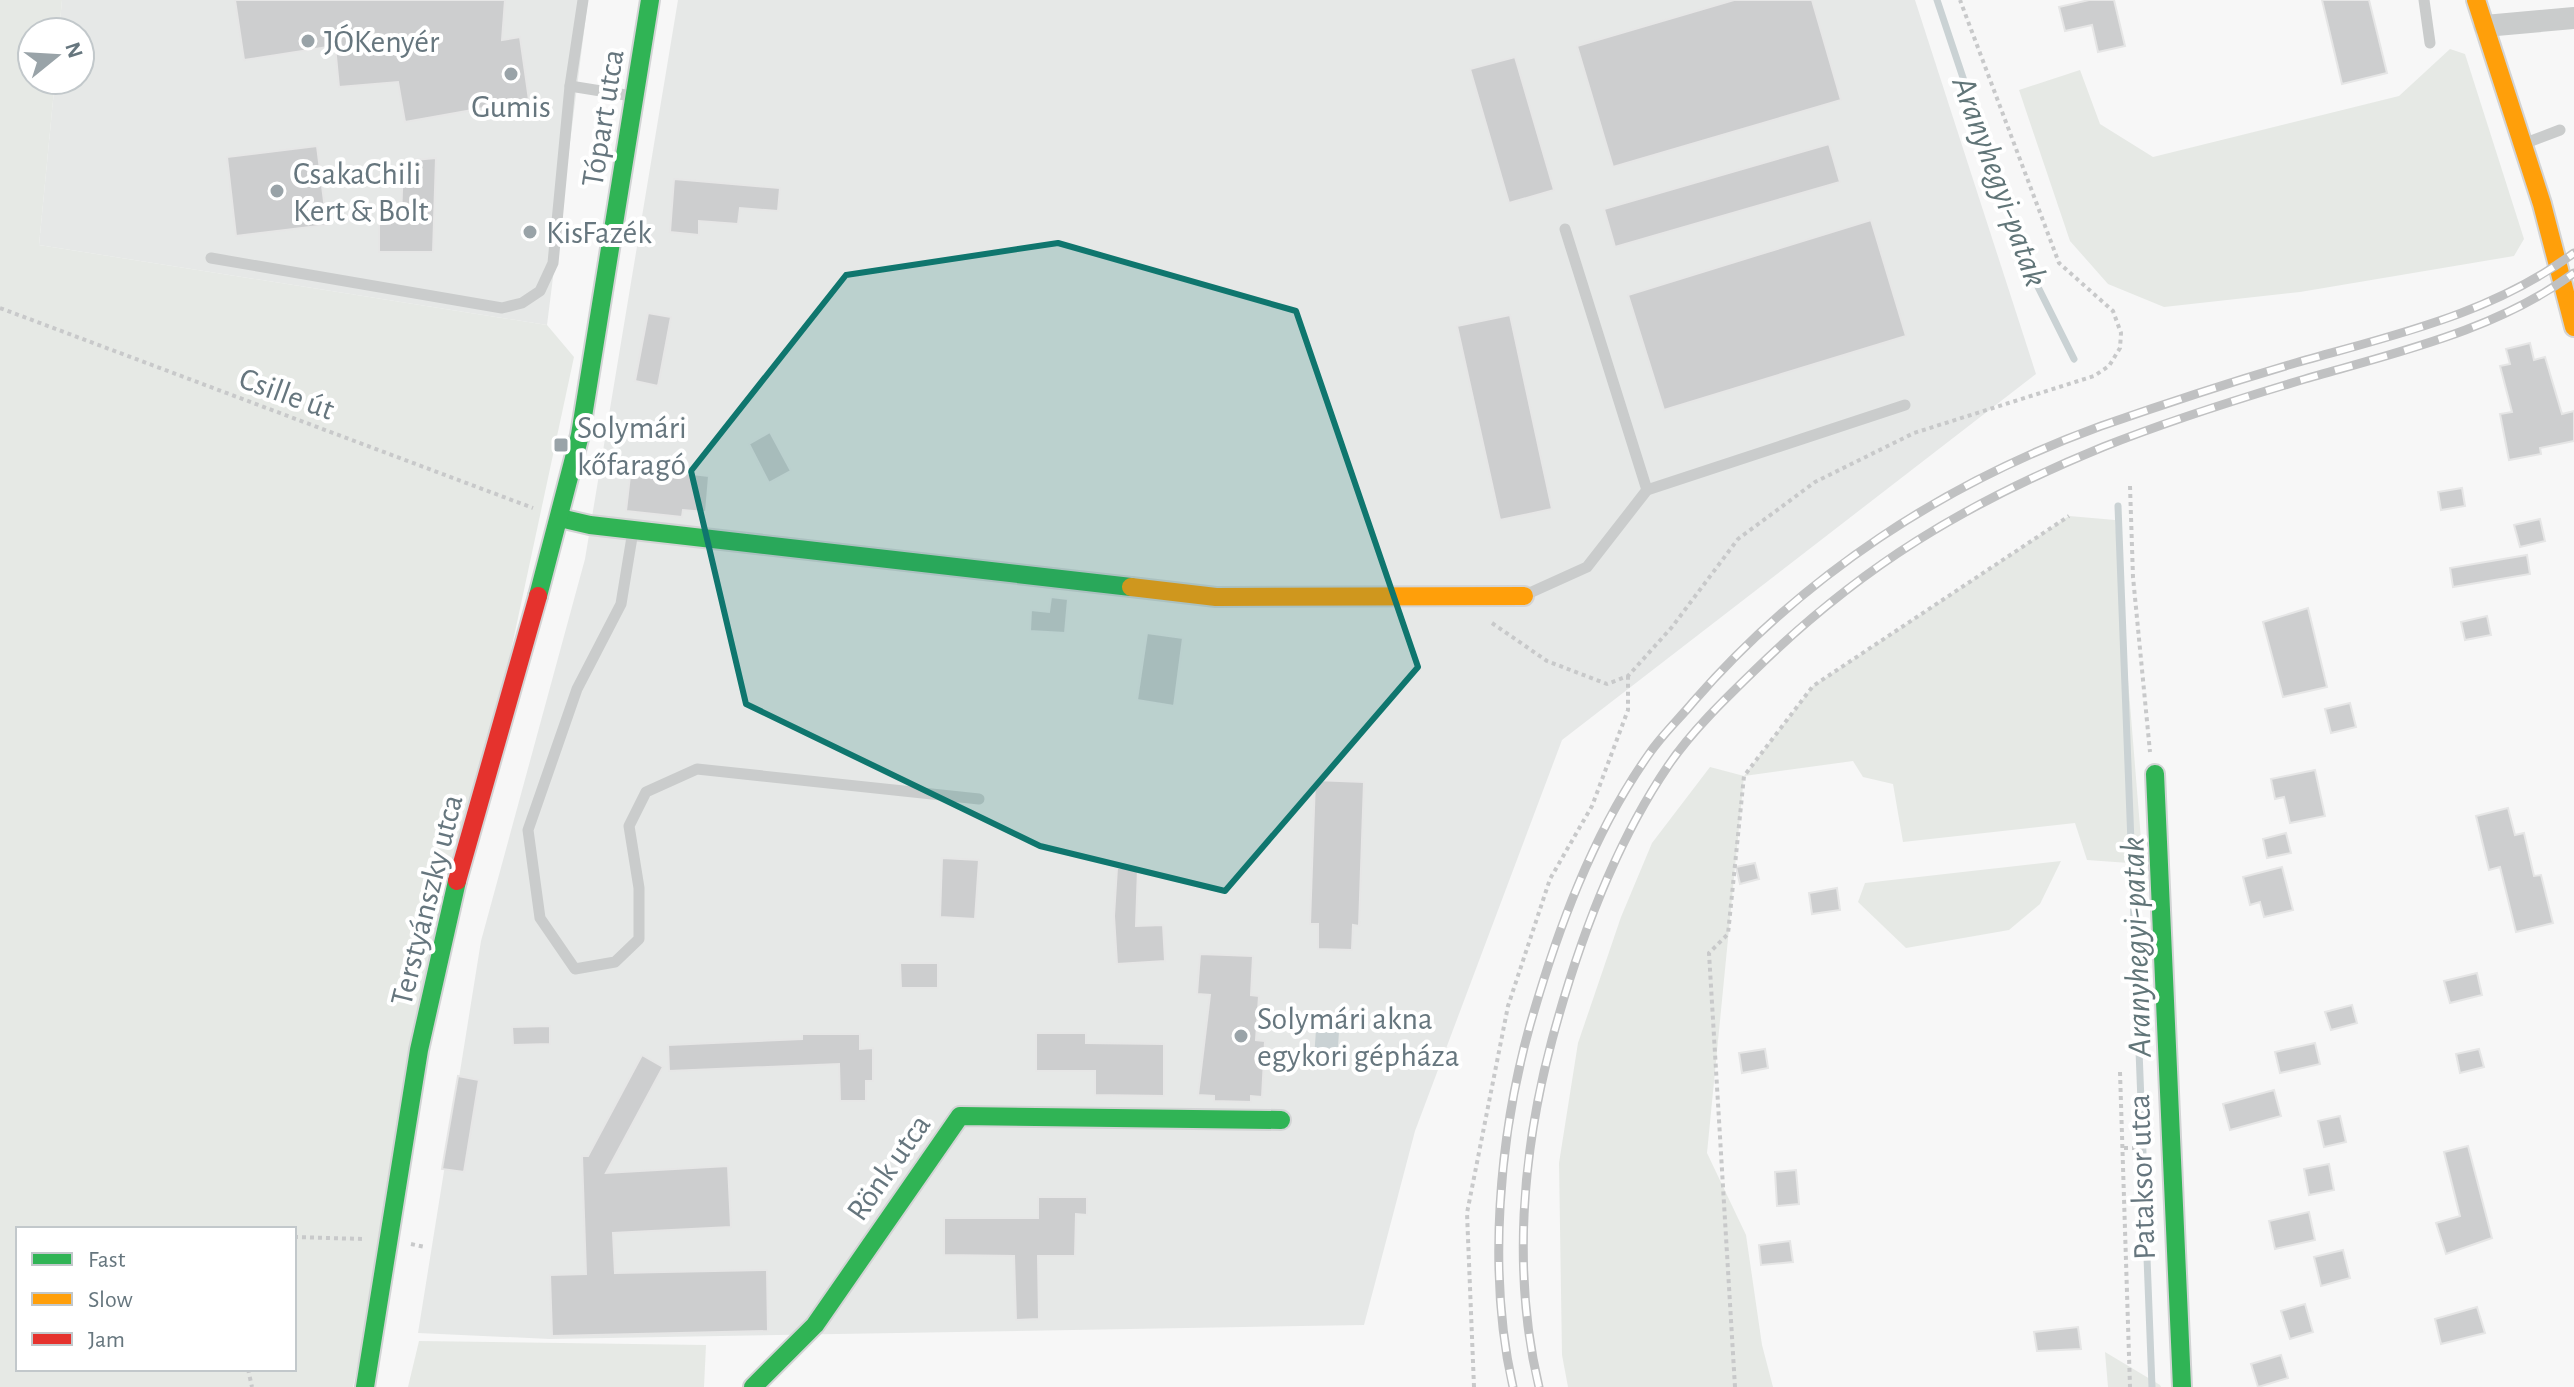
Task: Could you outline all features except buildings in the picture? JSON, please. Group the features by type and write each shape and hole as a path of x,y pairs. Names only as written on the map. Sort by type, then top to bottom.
{"street":[{"name":"Tópart utca","path":"580,435 650,0"},
{"path":"2476,0 2523,144 2574,327"},
{"path":"2485,26 2574,18"},
{"name":"Terstyánszky utca","path":"365,1387 419,1050 451,903 560,518 580,435"},
{"path":"560,518 633,530 1216,597 1524,596"},
{"name":"Pataksor utca","path":"2155,774 2177,1329 2182,1387"},
{"name":"Rönk utca","path":"753,1387 815,1325 960,1116 1281,1120"}],"lane":[{"path":"211,258 502,308 522,303 540,291 553,263 570,86 583,0"},
{"path":"2424,0 2430,43"},
{"path":"570,86 636,97"},
{"path":"2523,144 2560,130"},
{"path":"1565,229 1647,490"},
{"path":"1524,596 1587,567 1647,490 1905,405"},
{"path":"633,530 621,604 577,689 528,830 540,918 575,969 615,962 639,939 639,888 629,826 646,792 697,769 979,799"}],"path":[{"path":"1489,621 1547,661 1607,684 1628,676 1672,627 1738,539 1815,482 1914,433 2053,390 2109,366 2120,348 2121,333 2113,311 2059,263 1960,0"},
{"name":"Csille út","path":"0,308 560,518"},
{"path":"2130,486 2133,577 2148,741 2155,774"},
{"path":"1735,1387 1709,953 1728,934 1744,776 1813,686 2069,516"},
{"path":"1474,1387 1467,1213 1508,1006 1550,879 1592,806 1628,710 1628,676"},
{"path":"2120,1072 2130,1387"},
{"path":"296,1237 388,1240 425,1247"}],"highlighted area":[{"path":"1058,243 1296,311 1418,667 1225,891 1040,846 746,704 691,471 846,275"}],"shaded area":[{"path":"0,0 62,0 60,16 16,16 16,96 53,96 39,245 547,325 574,357 353,1387 0,1387"},
{"path":"62,0 588,0 547,325 39,245 53,96 96,96 96,16 60,16"},
{"path":"678,0 1915,0 2036,374 1562,740 1415,1131 1364,1325 550,1339 418,1333 481,941 585,559"},
{"path":"2450,49 2465,54 2524,239 2514,256 2300,292 2164,307 2108,284 2070,241 2019,90 2080,70 2100,124 2153,157 2399,96"},
{"path":"2069,516 2115,520 2143,864 2087,860 2075,823 1903,842 1893,784 1863,777 1853,761 1744,776 1813,686"},
{"path":"1710,767 1744,776 1707,1153 1746,1235 1762,1345 1773,1387 1568,1387 1562,1355 1559,1163 1578,1043 1621,917 1652,843"},
{"path":"2061,861 2040,904 2009,930 1906,948 1858,902 1865,883"},
{"path":"1323,1011 1337,1013 1340,1017 1337,1061 1332,1065 1317,1063 1314,1058 1317,1016"},
{"path":"419,1341 706,1345 704,1387 408,1387"},
{"path":"2105,1352 2160,1385 2161,1387 2108,1387"}],"waterway":[{"name":"Aranyhegyi-patak","path":"1937,0 2023,257 2074,359"},
{"name":"Aranyhegyi-patak","path":"2118,506 2152,1387"}],"railway":[{"path":"1513,1387 1500,1298 1500,1205 1511,1112 1530,1025 1564,919 1610,817 1659,740 1737,655 1830,574 1932,505 1987,475 2101,426 2473,308 2508,293 2574,253"},
{"path":"1539,1387 1525,1301 1524,1213 1534,1126 1552,1040 1585,934 1630,830 1668,766 1708,717 1834,600 1916,541 2005,491 2103,447 2178,419 2410,349 2478,325 2544,293 2574,273"}],"traffic: fast":[{"path":"538,596 580,435 650,0"},
{"path":"560,518 590,525 1131,587"},
{"path":"2155,774 2182,1387"},
{"path":"365,1387 419,1050 457,881"},
{"path":"753,1387 815,1325 960,1116 1281,1120"}],"traffic: slow":[{"path":"2476,0 2542,204 2574,327"},
{"path":"1131,587 1216,597 1524,596"}],"traffic: jam":[{"path":"457,881 538,596"}],"place":[{"name":"JÓKenyér","path":"308,41"},
{"name":"Gumis","path":"511,74"},
{"name":"CsakaChili Kert & Bolt","path":"277,191"},
{"name":"KisFazék","path":"530,232"},
{"name":"Solymári kőfaragó","path":"561,445"},
{"name":"Solymári akna egykori gépháza","path":"1241,1036"}]}
